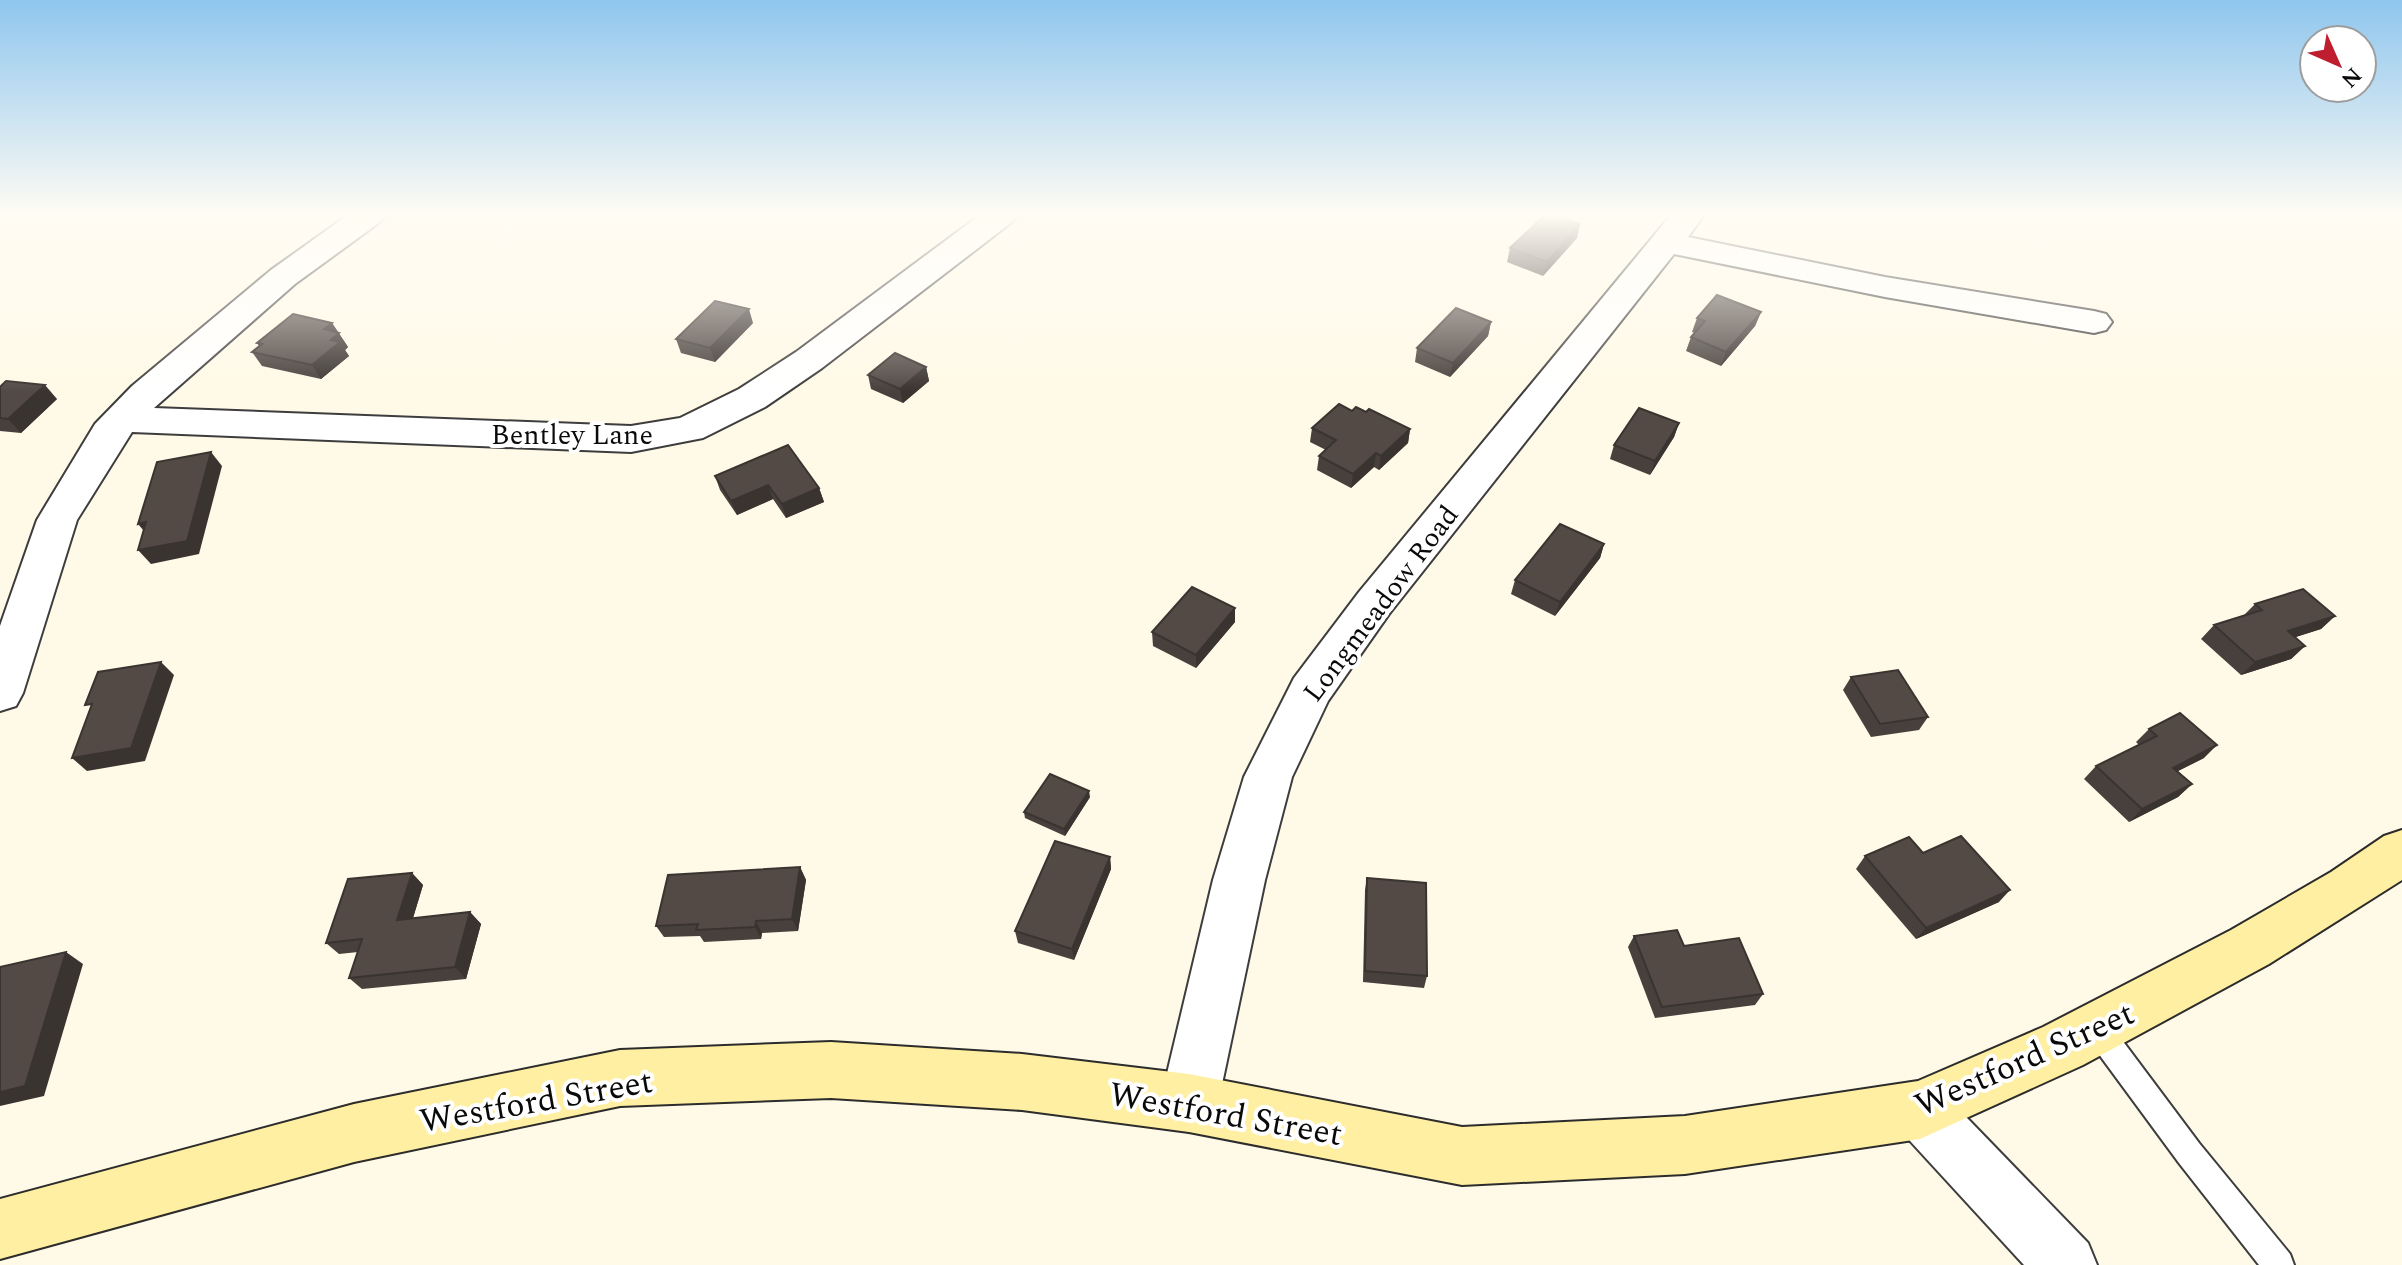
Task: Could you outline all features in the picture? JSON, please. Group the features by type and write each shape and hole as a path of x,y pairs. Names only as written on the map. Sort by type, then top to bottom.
{"main road":[{"name":"Westford Street","path":"0,1229 354,1133 620,1078 831,1070 1022,1082 1189,1103 1462,1156 1685,1145 1920,1110 2097,1029 2250,947 2349,888 2402,852"}],"street":[{"path":"0,693 57,520 109,433 145,395 287,274"},
{"name":"Bentley Lane","path":"123,419 631,439 689,429 752,398 809,360 923,274"},
{"name":"Longmeadow Road","path":"1189,1103 1239,880 1268,777 1310,691 1374,603 1641,274"},
{"path":"1838,274 1885,287 2094,322"},
{"path":"1920,1110 2066,1265"}],"lane":[{"path":"2097,1029 2189,1153 2279,1265"}],"building":[{"path":"1717,295 1761,312 1726,352 1691,337 1705,321 1697,318"},
{"path":"715,301 749,309 710,348 676,339"},
{"path":"1456,308 1491,322 1453,363 1417,348"},
{"path":"293,314 332,323 324,329 339,333 331,340 340,342 312,365 252,352 262,344 257,343"},
{"path":"895,353 926,367 900,389 868,375"},
{"path":"6,381 45,385 8,419 0,418 0,387"},
{"path":"1339,404 1352,411 1356,407 1366,412 1369,409 1410,429 1381,456 1376,453 1353,474 1319,456 1336,440 1312,428"},
{"path":"1639,408 1679,423 1655,461 1614,445"},
{"path":"788,445 819,488 782,504 768,485 731,501 715,476"},
{"path":"211,452 187,541 138,550 146,522 138,524 157,462"},
{"path":"1560,524 1604,544 1560,602 1515,580"},
{"path":"1192,587 1235,608 1196,655 1152,632"},
{"path":"2303,589 2335,616 2288,631 2305,646 2255,662 2214,625 2262,610 2255,604"},
{"path":"161,662 131,748 72,758 92,704 85,705 98,672"},
{"path":"1898,670 1928,717 1880,724 1851,677"},
{"path":"2180,713 2217,745 2173,768 2192,784 2142,809 2096,766 2157,736 2149,729"},
{"path":"1050,774 1089,791 1064,829 1024,812"},
{"path":"1961,836 2010,890 1926,928 1865,856 1909,837 1923,853"},
{"path":"1055,841 1110,857 1072,949 1015,931"},
{"path":"800,867 792,919 756,921 755,927 696,930 698,924 656,926 668,875"},
{"path":"412,873 397,920 470,912 455,967 349,978 362,939 326,943 348,879"},
{"path":"1367,878 1426,883 1427,976 1365,971"},
{"path":"1677,930 1684,946 1739,938 1763,994 1662,1007 1634,936"},
{"path":"66,952 25,1086 0,1092 0,967"}]}
